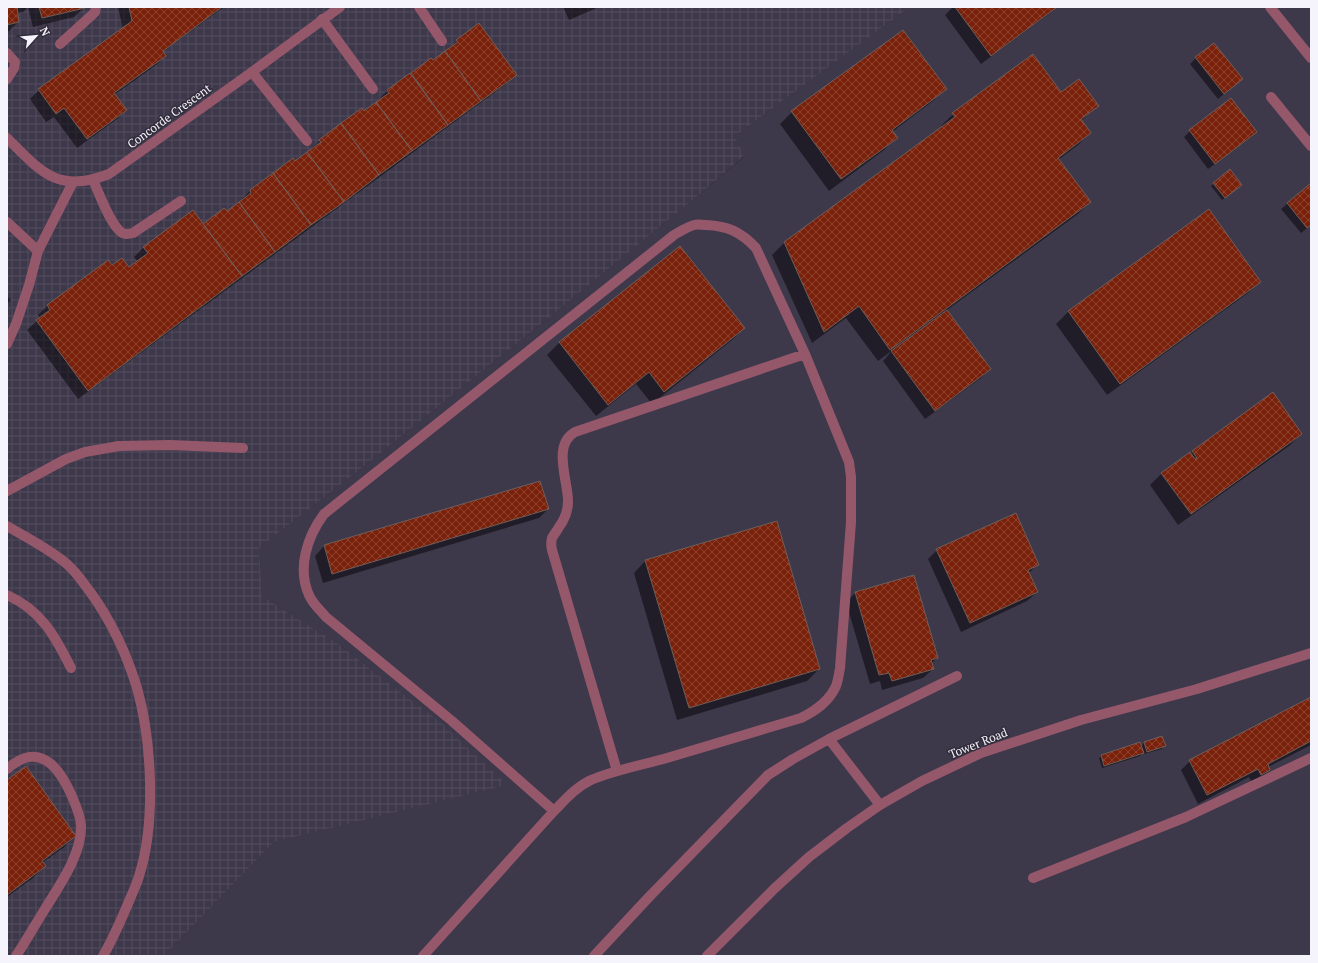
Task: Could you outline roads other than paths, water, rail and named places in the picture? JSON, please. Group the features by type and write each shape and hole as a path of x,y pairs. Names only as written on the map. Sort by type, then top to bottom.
{"street":[{"path":"60,44 95,12 96,7"},
{"name":"Concorde Crescent","path":"7,138 43,172 54,178 73,182 94,180 116,170 340,7"},
{"path":"418,7 442,41"},
{"path":"1270,7 1311,58"},
{"path":"322,20 373,89"},
{"path":"7,53 15,62 14,68 7,79"},
{"path":"252,72 307,141"},
{"path":"1271,98 1311,146"},
{"path":"94,180 108,213 120,231 124,234 133,233 181,202"},
{"path":"7,344 29,284 38,251 73,182"},
{"path":"7,222 38,251"},
{"path":"423,956 554,812 573,793 591,780 617,771 801,718 813,712 823,704 836,687 840,668 851,522 849,462 805,354 756,248 739,233 730,229 719,226 695,224 674,235 324,514 315,526 304,556 305,584 309,597 317,606 332,621 452,720 554,812"},
{"path":"617,771 552,550 552,537 567,511 568,496 562,455 564,444 569,435 575,432 805,354"},
{"path":"7,491 66,459 85,452 119,446 162,445 243,448"},
{"path":"7,526 68,565 81,581 99,605 115,634 137,688 144,723 149,764 150,805 146,843 139,876 114,937 103,956"},
{"path":"7,595 23,603 39,616 59,643 72,668"},
{"name":"Tower Road","path":"707,956 775,888 809,857 880,805 922,781 981,752 1081,720 1197,689 1311,653"},
{"path":"594,956 649,897 768,775 829,739 957,676"},
{"path":"829,739 880,805"},
{"path":"7,768 22,759 34,756 45,760 52,765 64,779 76,805 81,825 80,842 71,863 16,956"},
{"path":"1033,878 1186,817 1311,758"}]}
